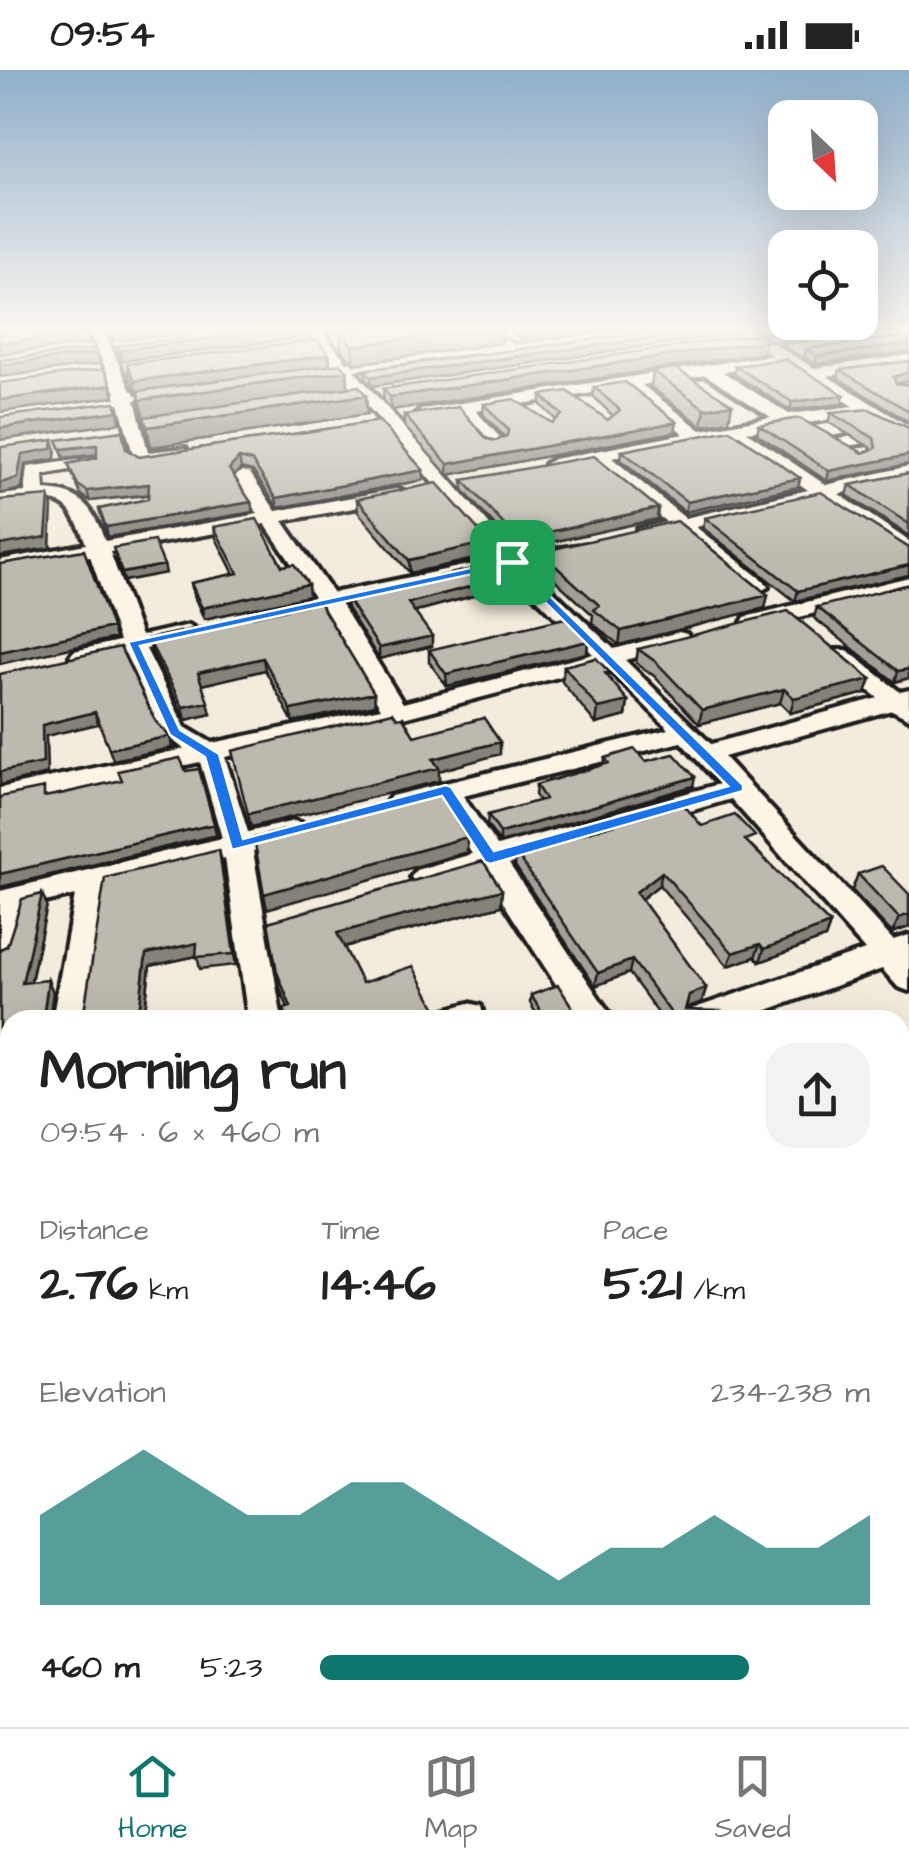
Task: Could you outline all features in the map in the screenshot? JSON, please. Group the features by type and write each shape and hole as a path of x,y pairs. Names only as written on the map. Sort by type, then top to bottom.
{"street":[{"path":"0,417 95,404"},
{"path":"128,404 141,458 193,450"},
{"path":"370,404 376,421 452,484 512,562 696,744 902,960 734,1010"},
{"path":"376,421 478,404"},
{"path":"519,404 533,412"},
{"path":"586,404 595,412"},
{"path":"657,404 698,436"},
{"path":"766,404 862,454"},
{"path":"860,404 908,433"},
{"path":"464,408 496,443"},
{"path":"539,467 743,424 867,409"},
{"path":"743,424 825,493 909,550"},
{"path":"844,443 908,433"},
{"path":"598,456 788,614 905,703"},
{"path":"35,498 34,471 91,462"},
{"path":"269,614 684,525 909,472"},
{"path":"243,477 327,600 396,712"},
{"path":"0,566 452,484"},
{"path":"0,501 65,496 95,510 98,549 132,644 175,732 212,754 238,846 264,1010"},
{"path":"734,626 909,583"},
{"path":"57,662 210,627"},
{"path":"0,797 396,712 698,634"},
{"path":"370,810 446,790 905,703"},
{"path":"398,886 738,788"},
{"path":"446,790 589,1010"},
{"path":"0,946 5,901 313,826"},
{"path":"71,1010 92,880"},
{"path":"250,929 287,918"}],"building":[{"path":"97,404 116,404 118,411 0,428 0,417"},
{"path":"232,404 302,404 147,427 144,417"},
{"path":"484,404 522,404 552,423 562,415 551,404 586,404 608,420 620,410 614,404 654,404 677,422 448,464 404,415 459,407 487,439 496,441 507,436 508,430"},
{"path":"699,404 730,404 705,409"},
{"path":"869,409 909,428 909,455 829,471 759,425 799,418 863,453 876,448 874,438 831,413"},
{"path":"379,421 423,470 276,498 252,461 239,458 229,469 251,502 106,527 99,509 148,499 149,484 87,491 78,485 68,464 97,458 97,445 61,449 57,440 122,431 126,449 139,457"},
{"path":"730,430 800,478 687,502 622,451"},
{"path":"53,440 52,449 22,454 18,478 0,483 1,447"},
{"path":"594,456 658,508 517,539 463,480"},
{"path":"909,473 909,524 850,485"},
{"path":"437,483 489,542 409,560 357,499"},
{"path":"821,492 909,548 909,565 798,591 705,518"},
{"path":"49,496 46,537 0,545 0,500"},
{"path":"257,519 282,566 294,564 308,584 202,608 191,583 238,573 214,527"},
{"path":"677,521 768,595 621,631 594,610 599,605 540,552"},
{"path":"154,541 164,565 122,573 113,548"},
{"path":"84,550 112,627 0,652 0,564"},
{"path":"477,568 488,582 408,603 432,636 379,648 346,597"},
{"path":"909,584 909,669 898,671 817,607"},
{"path":"319,602 374,693 291,710 263,658 198,673 208,702 183,707 148,639"},
{"path":"788,611 871,679 794,698 784,689 702,710 656,662 638,649"},
{"path":"565,618 588,641 446,674 429,650"},
{"path":"120,647 156,722 170,736 109,749 95,712 42,725 43,763 0,772 0,674"},
{"path":"596,658 628,701 598,708 564,666"},
{"path":"393,712 397,718 403,717 414,736 484,718 500,742 433,759 439,768 248,814 232,751"},
{"path":"635,749 646,761 674,754 695,777 500,833 488,815 545,799 536,785 609,763 605,758"},
{"path":"180,758 186,771 199,769 214,824 0,874 0,797 44,788 44,797 65,793 122,780 118,771"},
{"path":"438,792 467,837 264,894 254,838"},
{"path":"683,804 702,826 735,815 755,836 745,840 830,924 764,949 760,944 733,953 662,872 636,892 706,988 689,995 685,1010 669,1010 632,960 598,973 516,853"},
{"path":"219,850 234,954 196,957 197,943 146,954 139,1010 84,1010 105,878"},
{"path":"483,861 502,890 337,933 362,983 413,966 437,1010 284,1010 291,1007 277,972 268,922"},
{"path":"882,866 909,894 909,914 899,918 858,874"},
{"path":"42,894 22,983 48,980 44,1010 0,1010 0,949 7,946 22,899"},
{"path":"558,985 574,1010 540,1010 531,995"}],"route":[{"path":"512,562 738,788 490,858 446,790 238,846 212,754 175,732 132,644 512,562"}]}
